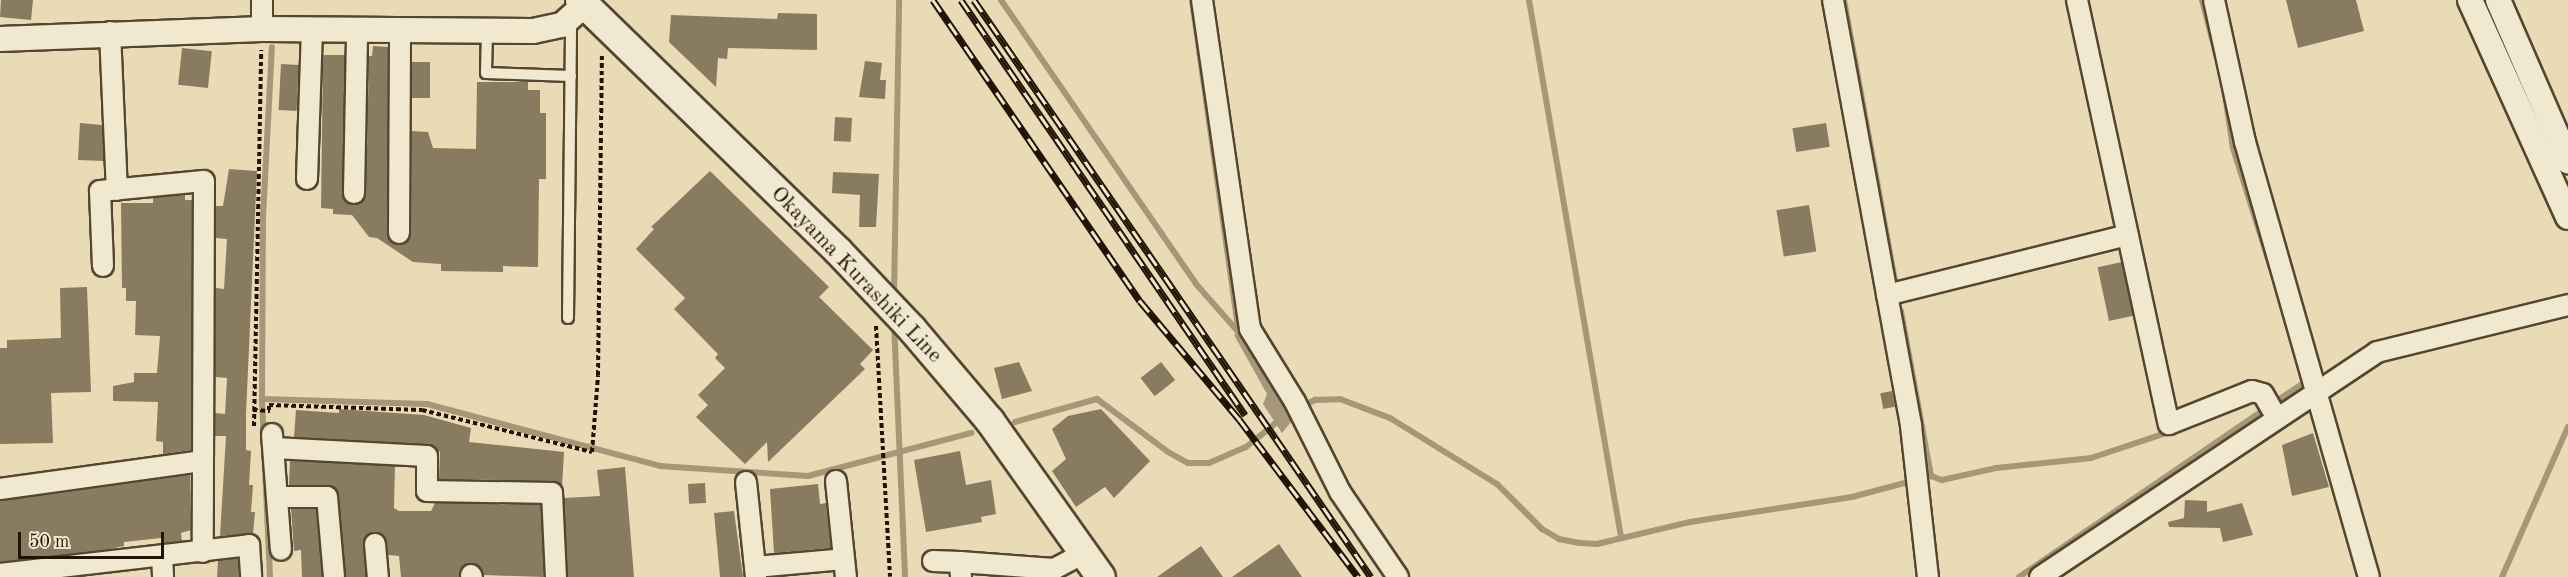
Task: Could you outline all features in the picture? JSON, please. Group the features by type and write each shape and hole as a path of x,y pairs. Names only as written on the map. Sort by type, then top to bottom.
{"main road":[{"name":"Okayama Kurashiki Line","path":"578,8 878,293 912,329 990,421 1101,577"}],"street":[{"path":"262,0 262,29"},
{"path":"1202,0 1250,329 1299,408 1340,492 1398,577"},
{"path":"1833,0 1918,479 1928,577"},
{"path":"2077,0 2169,424 2252,391 2263,394 2273,411"},
{"path":"2214,0 2246,142 2313,395 2369,577"},
{"path":"2470,0 2568,217"},
{"path":"2498,0 2568,160"},
{"path":"0,39 110,32 262,29 533,31 578,8"},
{"path":"307,179 312,30"},
{"path":"354,193 357,31"},
{"path":"399,233 400,31"},
{"path":"110,32 117,190"},
{"path":"104,266 100,192 204,181 203,552"},
{"path":"1887,295 2128,235"},
{"path":"2040,577 2273,411 2313,395 2377,352 2568,305"},
{"path":"281,550 278,497 267,439 427,456 427,491 552,493 556,577"},
{"path":"0,489 203,461"},
{"path":"746,482 755,572 845,568 836,481"},
{"path":"278,497 327,497 334,577"},
{"path":"375,544 378,577"},
{"path":"0,574 249,545 251,577"},
{"path":"933,561 961,570 1054,569 1084,553"},
{"path":"162,556 164,577"}],"lane":[{"path":"568,318 570,76 578,8"},
{"path":"487,31 486,73 570,76"}],"path":[{"path":"262,29 254,410 267,439"},
{"path":"254,410 267,410 269,405 422,410 557,445 592,450 598,375 602,46"},
{"path":"878,293 882,461 890,577"}],"shaded area":[{"path":"1241,328 1295,417 1282,433 1263,404 1267,394 1234,335"}],"building":[{"path":"1,0 33,0 31,20 0,17"},
{"path":"2286,0 2356,0 2364,31 2298,48"},
{"path":"778,13 817,14 817,50 728,48 727,59 718,58 716,87 669,42 671,15 777,19"},
{"path":"373,46 388,47 387,233 389,239 398,245 405,243 411,233 412,131 428,132 433,148 476,149 477,82 528,82 528,90 540,90 540,113 546,113 546,179 539,179 538,267 503,266 503,272 441,271 441,264 413,262 377,238 369,237 352,215 333,214 333,209 321,208 323,55 345,55 342,193 347,203 354,205 364,200 366,193 369,56 372,56"},
{"path":"182,48 212,51 208,88 178,85"},
{"path":"865,61 882,63 880,80 886,80 885,99 859,97"},
{"path":"412,62 430,62 430,98 412,98"},
{"path":"281,64 299,65 297,111 279,110"},
{"path":"835,117 852,118 851,142 834,141"},
{"path":"80,123 102,125 104,161 78,160"},
{"path":"1826,123 1830,147 1796,152 1792,128"},
{"path":"229,169 257,171 246,414 246,450 251,451 249,485 253,485 251,512 255,512 253,534 220,536 226,436 215,436 215,413 225,414 227,378 215,377 216,288 224,289 227,239 216,238 216,206 223,206"},
{"path":"710,171 829,287 819,297 873,350 860,364 865,369 768,462 767,442 745,464 696,417 708,405 698,395 725,368 715,358 718,354 674,309 685,298 636,249 654,229 651,227"},
{"path":"833,172 879,174 876,227 859,227 860,195 832,193"},
{"path":"185,195 185,200 192,200 191,450 163,454 163,442 156,441 158,402 113,401 113,386 134,382 134,373 157,373 160,336 135,335 136,301 126,301 126,288 122,288 121,203 153,203 153,198"},
{"path":"1809,205 1816,251 1784,257 1776,210"},
{"path":"2122,262 2133,316 2109,321 2098,267"},
{"path":"87,287 91,392 51,393 53,443 0,444 0,348 7,348 7,340 61,338 60,288"},
{"path":"1019,362 1032,391 1002,399 994,368"},
{"path":"1161,362 1175,380 1155,396 1141,378"},
{"path":"1892,391 1895,407 1883,409 1880,393"},
{"path":"339,409 424,415 471,428 469,442 564,452 562,487 552,481 439,479 440,452 428,444 294,437 296,410 339,413"},
{"path":"1101,409 1150,461 1114,498 1105,487 1076,507 1052,471 1066,459 1052,429 1068,416"},
{"path":"2313,433 2329,487 2292,496 2282,445"},
{"path":"960,451 966,485 991,480 996,514 981,517 982,522 926,532 914,460"},
{"path":"290,461 395,466 394,508 399,511 431,511 435,503 541,505 544,577 483,575 478,565 471,563 461,568 459,577 401,577 399,556 388,555 385,538 375,532 364,540 366,577 346,577 337,491 327,485 289,485"},
{"path":"625,467 634,577 568,577 564,498 600,496 597,470"},
{"path":"190,475 191,530 181,533 182,541 161,543 161,538 124,542 124,546 110,549 0,562 0,501"},
{"path":"705,483 706,503 689,504 688,484"},
{"path":"818,484 820,504 826,503 831,548 774,553 770,489"},
{"path":"2185,500 2207,501 2207,512 2242,503 2253,535 2223,542 2220,528 2169,527 2168,522 2184,518"},
{"path":"291,509 316,509 322,577 302,577 301,550 294,551"},
{"path":"734,511 743,577 720,577 714,513"},
{"path":"1279,544 1302,577 1232,577"},
{"path":"1201,546 1223,577 1157,577"},
{"path":"238,558 239,577 217,577 218,561"}],"waterway":[{"path":"894,295 899,0"},
{"path":"1001,0 1196,284 1242,336"},
{"path":"1192,0 1238,329"},
{"path":"1529,0 1621,537"},
{"path":"1844,0 1896,287"},
{"path":"2202,0 2217,58"},
{"path":"270,577 262,399 263,217 272,47"},
{"path":"2224,88 2233,148 2272,272"},
{"path":"1901,311 1931,476"},
{"path":"894,323 905,577"},
{"path":"2019,577 2306,381"},
{"path":"262,399 427,404 660,466 808,476 971,433"},
{"path":"1015,422 1097,399 1168,452 1188,463 1209,463 1246,447 1282,418"},
{"path":"1301,407 1315,400 1340,399 1390,418 1497,484 1542,529 1559,539 1597,544 1690,522 1852,497 1931,476 1942,480 1996,468 2091,458 2172,431"},
{"path":"2502,577 2568,427"}],"railway":[{"path":"933,0 1140,301 1239,419 1358,577"},
{"path":"961,0 1245,415"},
{"path":"974,0 1371,577"}]}
